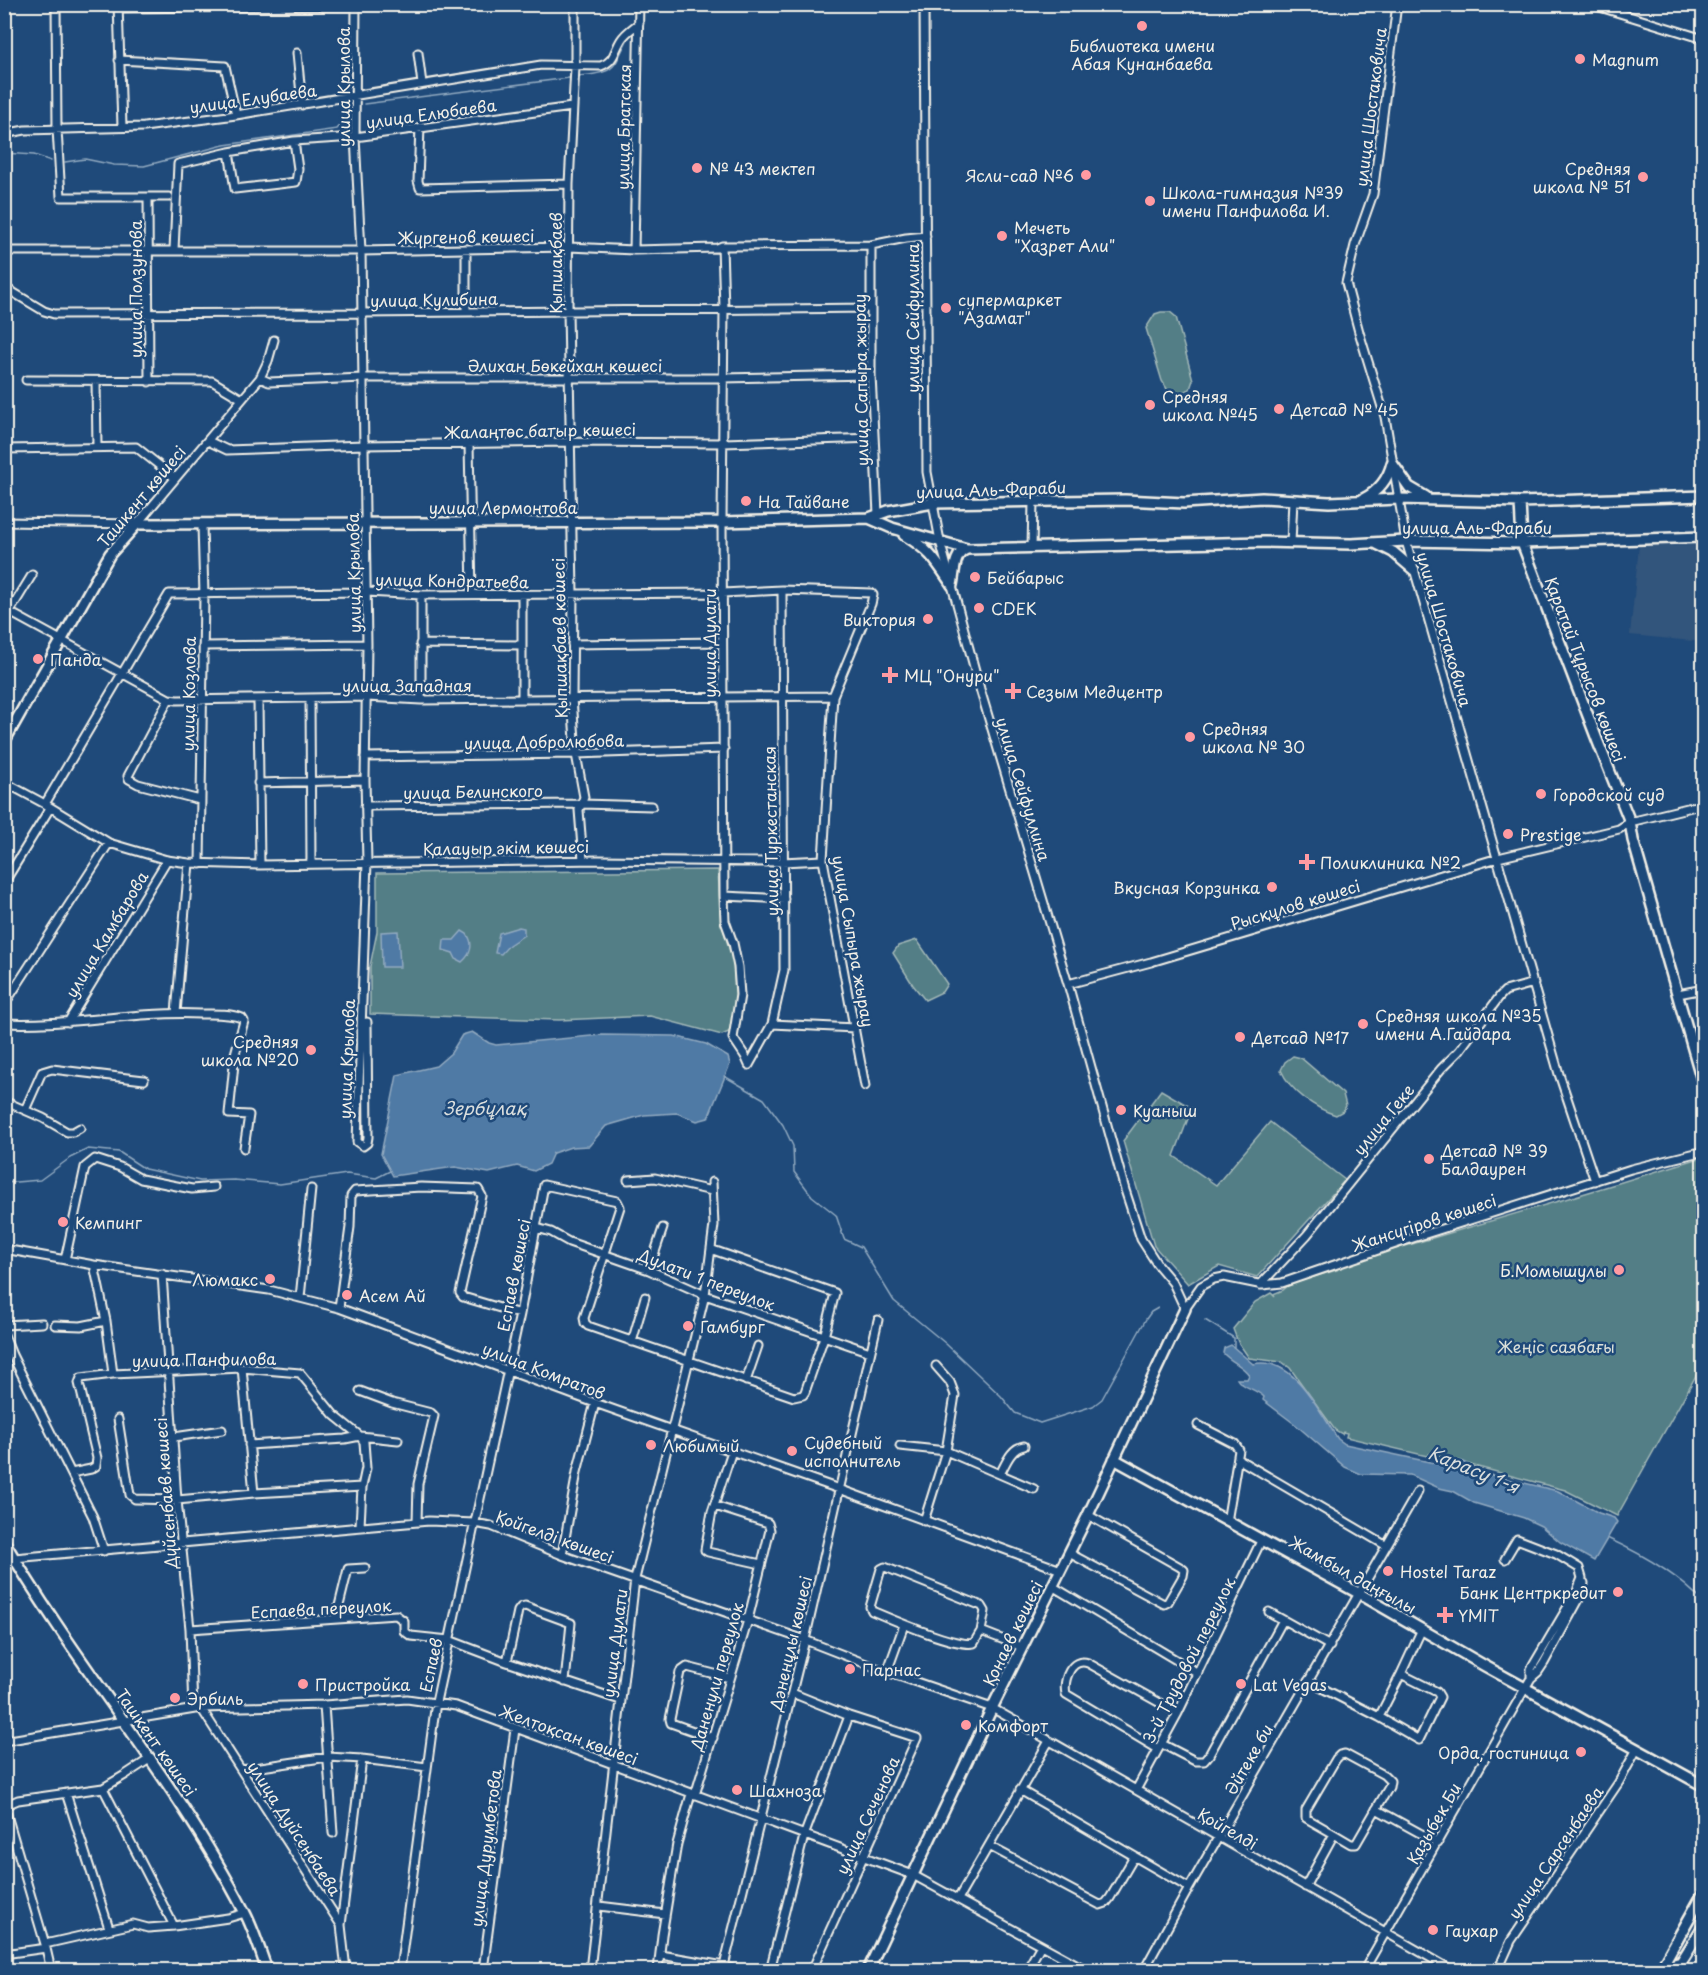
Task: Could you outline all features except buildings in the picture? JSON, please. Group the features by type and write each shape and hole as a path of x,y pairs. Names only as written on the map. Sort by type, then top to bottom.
{"main road":[{"path":"1392,463 1409,487 1434,500"},
{"path":"1361,501 1383,484 1392,463"},
{"name":"улица Аль-Фараби","path":"873,516 933,503 1125,501 1184,503 1262,498 1329,502 1398,499 1520,502 1704,496"},
{"name":"Қаратай Тұрысов көшесі","path":"1520,502 1522,543 1630,822 1633,840 1704,1087"},
{"name":"улица Аль-Фараби","path":"873,516 892,528 967,549 1406,541 1522,543 1704,537"},
{"name":"улица Лермонтова","path":"137,524 722,522 873,516"},
{"name":"Ташкент көшесі","path":"4,742 110,554 137,524"},
{"path":"892,528 924,547 934,557 952,585"},
{"path":"1372,543 1393,552 1414,570"},
{"path":"952,585 957,556 961,551 967,549"},
{"name":"Қонаев көшесі","path":"868,1971 1185,1309"},
{"name":"Жамбыл даңғылы","path":"1114,1460 1704,1786"},
{"name":"Ташкент көшесі","path":"4,1541 9,1557 151,1758 208,1847 245,1913 267,1971"},
{"path":"1660,1970 1704,1892"},
{"path":"1660,1970 1681,1962 1704,1925"}],"street":[{"path":"56,4 57,129 61,197 170,197"},
{"name":"улица Крылова","path":"356,4 355,137 361,251 367,592 364,780 367,862 357,1142 363,1146 367,1143 368,1137 367,1022"},
{"path":"122,128 118,6 519,4"},
{"name":"Қыпшақбаев","path":"570,522 568,247 575,67 575,4"},
{"name":"улица Братская","path":"634,250 639,4"},
{"name":"улица Сейфуллина","path":"924,4 927,472 940,541 980,689 1068,984 1125,1190 1141,1239 1156,1264 1173,1283 1185,1309"},
{"name":"улица Шостаковича","path":"1397,4 1374,189 1355,245 1346,284 1385,417 1398,499 1414,570 1558,1068 1595,1181"},
{"path":"1590,4 1704,39"},
{"name":"улица Елубаева","path":"4,134 25,130 144,127 302,105 541,65 601,66 609,64 621,40 639,23"},
{"path":"297,53 302,105"},
{"path":"418,53 422,84"},
{"path":"119,60 225,66 236,115"},
{"name":"улица Елюбаева","path":"174,250 178,164 229,152 294,141 355,137 572,107"},
{"path":"420,127 418,181 420,188 569,184"},
{"path":"229,152 235,189 296,182 298,169 294,141"},
{"name":"улица Ползунова","path":"148,197 149,382"},
{"name":"Жүргенов көшесі","path":"4,251 361,251 568,247 634,250 722,246 871,245 926,236"},
{"name":"улица Сапыра жырау","path":"871,245 873,516"},
{"name":"улица Дулати","path":"722,246 724,308 722,522 724,896 725,921 734,951 740,995 733,1038 749,1065"},
{"path":"466,250 466,312"},
{"name":"улица Кулибина","path":"4,287 44,311 54,314 871,308"},
{"name":"Ташкент көшесі","path":"137,524 260,378 274,340"},
{"name":"Әлихан Бөкейхан көшесі","path":"260,378 269,382 363,378 568,379 871,375"},
{"path":"26,380 212,381 242,399"},
{"path":"96,381 97,447"},
{"name":"Жалаңтөс батыр көшесі","path":"208,441 227,450 364,445 569,442 723,443 874,438"},
{"path":"469,444 472,594"},
{"path":"4,449 136,447 175,478"},
{"path":"1292,543 1293,500"},
{"path":"1032,548 1033,502"},
{"path":"4,522 137,524"},
{"name":"Қыпшақбаев көшесі","path":"570,522 573,593 572,698 576,754 584,791 579,816 583,860"},
{"name":"улица Козлова","path":"200,864 204,595 202,525"},
{"path":"4,621 8,610 32,575"},
{"name":"улица Кондратьева","path":"4,883 169,594 367,592 422,595 723,593 782,590 871,593"},
{"name":"улица Туркестанская","path":"749,1065 772,1024 784,970 782,590"},
{"name":"улица Сыпыра жырау","path":"865,1086 823,860 833,696 871,604 873,595 871,593"},
{"path":"522,594 522,699"},
{"path":"421,700 422,595"},
{"name":"улица Западная","path":"8,610 169,699 258,700 367,697 421,700 833,696"},
{"path":"572,644 722,642"},
{"path":"202,646 367,644"},
{"path":"420,644 521,645"},
{"path":"169,699 128,776 138,784 200,800"},
{"path":"310,699 311,864"},
{"path":"258,700 260,865"},
{"name":"улица Добролюбова","path":"365,757 724,749"},
{"path":"258,783 364,780"},
{"name":"Қалауыр әкім көшесі","path":"4,782 109,843 167,860 189,863 260,865 583,860 782,862 823,860"},
{"name":"улица Белинского","path":"365,806 582,804 652,806"},
{"name":"Рысқұлов көшесі","path":"1068,984 1159,960 1498,858 1619,829 1630,822 1704,804"},
{"path":"4,1005 109,843"},
{"name":"улица Камбарова","path":"69,1022 167,860"},
{"path":"176,1013 189,863"},
{"path":"724,896 784,899"},
{"name":"улица Геке","path":"1260,1285 1307,1235 1441,1069 1459,1051 1500,996 1505,991 1534,983"},
{"path":"1678,994 1704,989"},
{"path":"4,1023 69,1022 176,1013 237,1016 244,1021 235,1054 229,1114 249,1115 244,1148"},
{"path":"772,1024 855,1028"},
{"path":"25,1110 42,1072 52,1070 144,1080"},
{"path":"4,1101 67,1132 80,1128"},
{"name":"Жансүгіров көшесі","path":"1260,1285 1282,1283 1631,1169 1704,1151"},
{"path":"65,1260 85,1167 94,1159 120,1167 141,1179 192,1189 214,1187"},
{"path":"628,1180 655,1178 712,1191"},
{"name":"улица Дулати","path":"590,1971 635,1579 705,1295 714,1225 712,1182"},
{"name":"Еспаев көшесі","path":"507,1370 544,1185 619,1203 620,1207 604,1254"},
{"path":"339,1308 350,1227 351,1196 355,1191 421,1187 478,1189 482,1196 460,1293 463,1298 520,1314"},
{"path":"300,1298 311,1189"},
{"name":"Дулати 1 переулок","path":"537,1228 551,1232 569,1242 649,1270 705,1295 870,1352"},
{"path":"649,1270 663,1228"},
{"name":"улица Комратов","path":"4,1249 94,1265 269,1290 339,1308 595,1404 672,1429 1060,1570"},
{"path":"604,1254 585,1318 588,1326 794,1397 802,1395 805,1392 836,1297 832,1290 712,1250"},
{"path":"94,1265 106,1321 113,1374"},
{"name":"Дүйсенбаев көшесі","path":"162,1274 177,1500 183,1543 197,1708"},
{"path":"1185,1309 1201,1286 1214,1279 1224,1277 1260,1285"},
{"path":"632,1342 645,1297"},
{"name":"Дәненұлы көшесі","path":"724,1968 805,1640 878,1320"},
{"path":"55,1325 81,1326 106,1321"},
{"path":"4,1325 42,1323"},
{"path":"4,1335 93,1517 104,1551"},
{"path":"746,1381 758,1346"},
{"path":"924,1521 946,1451 955,1395 950,1382 936,1365"},
{"path":"242,1368 254,1493"},
{"name":"улица Панфилова","path":"70,1473 96,1466 97,1458 79,1383 85,1376 242,1368 300,1373 334,1415 360,1436"},
{"name":"Еспаев","path":"400,1971 436,1702 507,1370"},
{"path":"360,1391 392,1403 431,1413 434,1416 435,1420 418,1484 417,1522"},
{"path":"562,1555 577,1472 595,1404"},
{"path":"118,1419 132,1498 177,1500 362,1487"},
{"path":"1198,1425 1235,1444 1239,1450 1227,1522"},
{"path":"174,1437 222,1430"},
{"path":"249,1445 360,1436 398,1440"},
{"path":"360,1436 366,1452 366,1476 362,1487 360,1526"},
{"path":"900,1446 946,1451 1034,1489"},
{"path":"1000,1474 1013,1451 1024,1446"},
{"path":"732,1451 706,1534 705,1550 761,1564"},
{"path":"1238,1459 1385,1545"},
{"name":"Әйтеке би","path":"1144,1971 1189,1888 1418,1491"},
{"name":"Даненули переулок","path":"658,1971 677,1844 713,1738 748,1620 770,1527 768,1523 715,1506"},
{"path":"1069,1553 1164,1604 1168,1602 1183,1576 1184,1570 1180,1567 1088,1515"},
{"name":"Қойгелді көшесі","path":"9,1557 104,1551 360,1526 417,1522 474,1523 491,1527 562,1555 635,1579 887,1672 992,1708"},
{"name":"Қазыбек Би","path":"1364,1971 1530,1678 1538,1672 1583,1592 1584,1583 1578,1588 1582,1578 1579,1568 1531,1543 1517,1539 1505,1559"},
{"name":"3-й Трудовой переулок","path":"1136,1790 1178,1713 1261,1541"},
{"path":"883,1567 982,1606 985,1611 981,1631 971,1644 904,1624 871,1610 883,1567"},
{"path":"336,1618 348,1569 366,1568"},
{"path":"1052,1586 1198,1673"},
{"path":"507,1662 518,1611 525,1606 571,1623 565,1682"},
{"path":"1269,1612 1330,1646"},
{"name":"Еспаева переулок","path":"190,1629 396,1615 404,1621 404,1631 411,1636 449,1640 620,1700"},
{"path":"1178,1713 1083,1661 1076,1663 1068,1673 1064,1685 1066,1694 1160,1746 1195,1761 1204,1761 1283,1620"},
{"path":"887,1672 904,1624"},
{"path":"1378,1717 1422,1629"},
{"path":"981,1631 1022,1647"},
{"path":"713,1738 671,1723 680,1672 687,1667 730,1678"},
{"path":"1308,1682 1419,1740 1440,1697 1437,1692 1401,1674"},
{"name":"улица Сеченова","path":"792,1693 849,1716 917,1738 812,1971"},
{"name":"Желтоқсан көшесі","path":"4,1741 197,1708 324,1705 407,1699 456,1706 913,1875 1087,1971"},
{"path":"324,1705 333,1833"},
{"name":"улица Дуйсенбаева","path":"197,1708 242,1770 341,1926 346,1971"},
{"name":"Қойгелді","path":"992,1708 1452,1971"},
{"path":"770,1971 804,1836 849,1716"},
{"name":"улица Дурумбетова","path":"483,1971 515,1729"},
{"path":"958,1899 1049,1741"},
{"name":"улица Сарсенбаева","path":"1498,1971 1511,1941 1618,1782 1637,1749"},
{"path":"1345,1754 1390,1780 1389,1786 1356,1844 1351,1844 1334,1834 1306,1818 1306,1810 1340,1755 1345,1754"},
{"path":"242,1770 328,1757 427,1767"},
{"path":"51,1971 46,1946 5,1806 18,1800 103,1788 151,1758"},
{"path":"341,1926 362,1759"},
{"path":"103,1788 174,1926"},
{"path":"1020,1790 1189,1888"},
{"path":"66,1793 109,1928"},
{"path":"1376,1809 1437,1843"},
{"path":"1305,1887 1334,1834"},
{"path":"989,1846 1100,1905 1106,1903 1110,1898 1134,1857"},
{"path":"599,1906 665,1914"},
{"path":"4,1954 46,1946 109,1928 133,1924 148,1928 174,1926 228,1918 245,1913"},
{"path":"1027,1971 1041,1945"},
{"path":"661,1955 736,1971"}],"shaded area":[{"path":"1703,545 1703,642 1630,635 1639,546"}],"green space":[{"path":"1170,312 1176,317 1193,380 1190,389 1177,394 1169,392 1162,381 1146,328 1155,314"},
{"path":"718,870 721,921 733,962 736,1002 733,1030 722,1035 650,1016 559,1020 370,1014 370,966 377,932 377,873"},
{"path":"917,940 947,984 942,992 925,1000 893,953 898,946"},
{"path":"1293,1056 1301,1058 1343,1094 1346,1106 1343,1111 1336,1115 1320,1108 1297,1092 1281,1070 1285,1062"},
{"path":"1161,1090 1192,1108 1174,1156 1216,1185 1270,1122 1345,1180 1257,1277 1219,1266 1188,1284 1154,1246 1123,1141"},
{"name":"Жеңіс саябағы","path":"1703,1157 1703,1363 1617,1516 1565,1490 1429,1454 1427,1456 1346,1437 1347,1433 1342,1434 1335,1430 1290,1368 1282,1362 1249,1358 1238,1342 1233,1329 1255,1302 1271,1293 1275,1297 1273,1294 1290,1284 1337,1270 1334,1267"}],"water":[{"path":"519,927 524,928 524,935 509,945 501,954 495,953 499,933"},
{"path":"398,931 400,967 382,967 381,932"},
{"path":"462,931 467,934 471,945 468,956 462,962 456,959 453,953 443,950 444,940 454,940"},
{"name":"Зербұлақ","path":"472,1032 496,1045 602,1035 674,1036 706,1044 728,1057 730,1064 708,1118 697,1121 677,1113 644,1115 606,1126 589,1146 571,1147 553,1153 548,1164 534,1171 517,1166 489,1173 455,1167 393,1176 381,1154 397,1075 436,1066 451,1053 462,1035"},
{"name":"Карасу 1-я","path":"1231,1345 1253,1364 1268,1363 1293,1376 1314,1401 1338,1439 1345,1444 1439,1464 1461,1461 1486,1474 1558,1491 1599,1513 1614,1518 1617,1522 1594,1561 1560,1542 1541,1526 1524,1518 1474,1503 1453,1491 1439,1488 1410,1475 1361,1474 1345,1467 1263,1400 1264,1397 1261,1394 1239,1382 1237,1379 1247,1379 1249,1375 1223,1353 1224,1348"}],"waterway":[{"path":"578,76 610,69 632,32"},
{"path":"364,104 569,78"},
{"path":"65,162 85,159 114,165 144,166 224,145 337,129 348,116"},
{"path":"4,153 34,155 51,161"},
{"path":"724,1076 764,1099 783,1125 793,1146 794,1172 812,1196 836,1215 844,1239 861,1247 894,1301 945,1343 1001,1396 1015,1413 1040,1423 1093,1406 1102,1399 1146,1319 1158,1308"},
{"path":"4,1183 40,1180 70,1158 88,1149 119,1152 145,1169 200,1181 234,1180 280,1184 347,1174 376,1178 390,1171"},
{"path":"1205,1320 1234,1338 1234,1347"},
{"path":"1607,1538 1659,1566 1683,1583 1704,1603"}],"place":[{"name":"Библиотека имени Абая Кунанбаева","path":"1142,26"},
{"name":"Magnum","path":"1580,59"},
{"name":"№ 43 мектеп","path":"697,168"},
{"name":"Ясли-сад №6","path":"1086,175"},
{"name":"Средняя школа № 51","path":"1643,177"},
{"name":"Школа-гимназия №39 имени Панфилова И.","path":"1150,201"},
{"name":"Мечеть \"Хазрет Али\"","path":"1002,236"},
{"name":"супермаркет \"Азамат\"","path":"946,308"},
{"name":"Средняя школа №45","path":"1150,405"},
{"name":"Детсад № 45","path":"1279,409"},
{"name":"На Тайване","path":"746,501"},
{"name":"Бейбарыс","path":"975,577"},
{"name":"CDEK","path":"979,608"},
{"name":"Виктория","path":"928,619"},
{"name":"Панда","path":"38,659"},
{"name":"МЦ \"Онури\"","path":"890,675"},
{"name":"Сезым Медцентр","path":"1013,691"},
{"name":"Средняя школа № 30","path":"1190,737"},
{"name":"Городской суд","path":"1541,794"},
{"name":"Prestige","path":"1508,834"},
{"name":"Поликлиника №2","path":"1307,862"},
{"name":"Вкусная Корзинка","path":"1272,887"},
{"name":"Средняя школа №35 имени А.Гайдара","path":"1363,1024"},
{"name":"Детсад №17","path":"1240,1037"},
{"name":"Средняя школа №20","path":"311,1050"},
{"name":"Куаныш","path":"1121,1110"},
{"name":"Детсад № 39 Балдаурен","path":"1429,1159"},
{"name":"Кемпинг","path":"63,1222"},
{"name":"Б.Момышулы","path":"1619,1270"},
{"name":"Люмакс","path":"270,1279"},
{"name":"Асем Ай","path":"347,1295"},
{"name":"Гамбург","path":"688,1326"},
{"name":"Любимый","path":"651,1445"},
{"name":"Судебный исполнитель","path":"792,1451"},
{"name":"Hostel Taraz","path":"1388,1571"},
{"name":"Банк Центркредит","path":"1618,1592"},
{"name":"YMIT","path":"1445,1615"},
{"name":"Парнас","path":"850,1669"},
{"name":"Пристройка","path":"303,1684"},
{"name":"Lat Vegas","path":"1241,1684"},
{"name":"Эрбиль","path":"175,1698"},
{"name":"Комфорт","path":"966,1725"},
{"name":"Орда, гостиница","path":"1581,1752"},
{"name":"Шахноза","path":"737,1790"},
{"name":"Гаухар","path":"1433,1930"}]}
